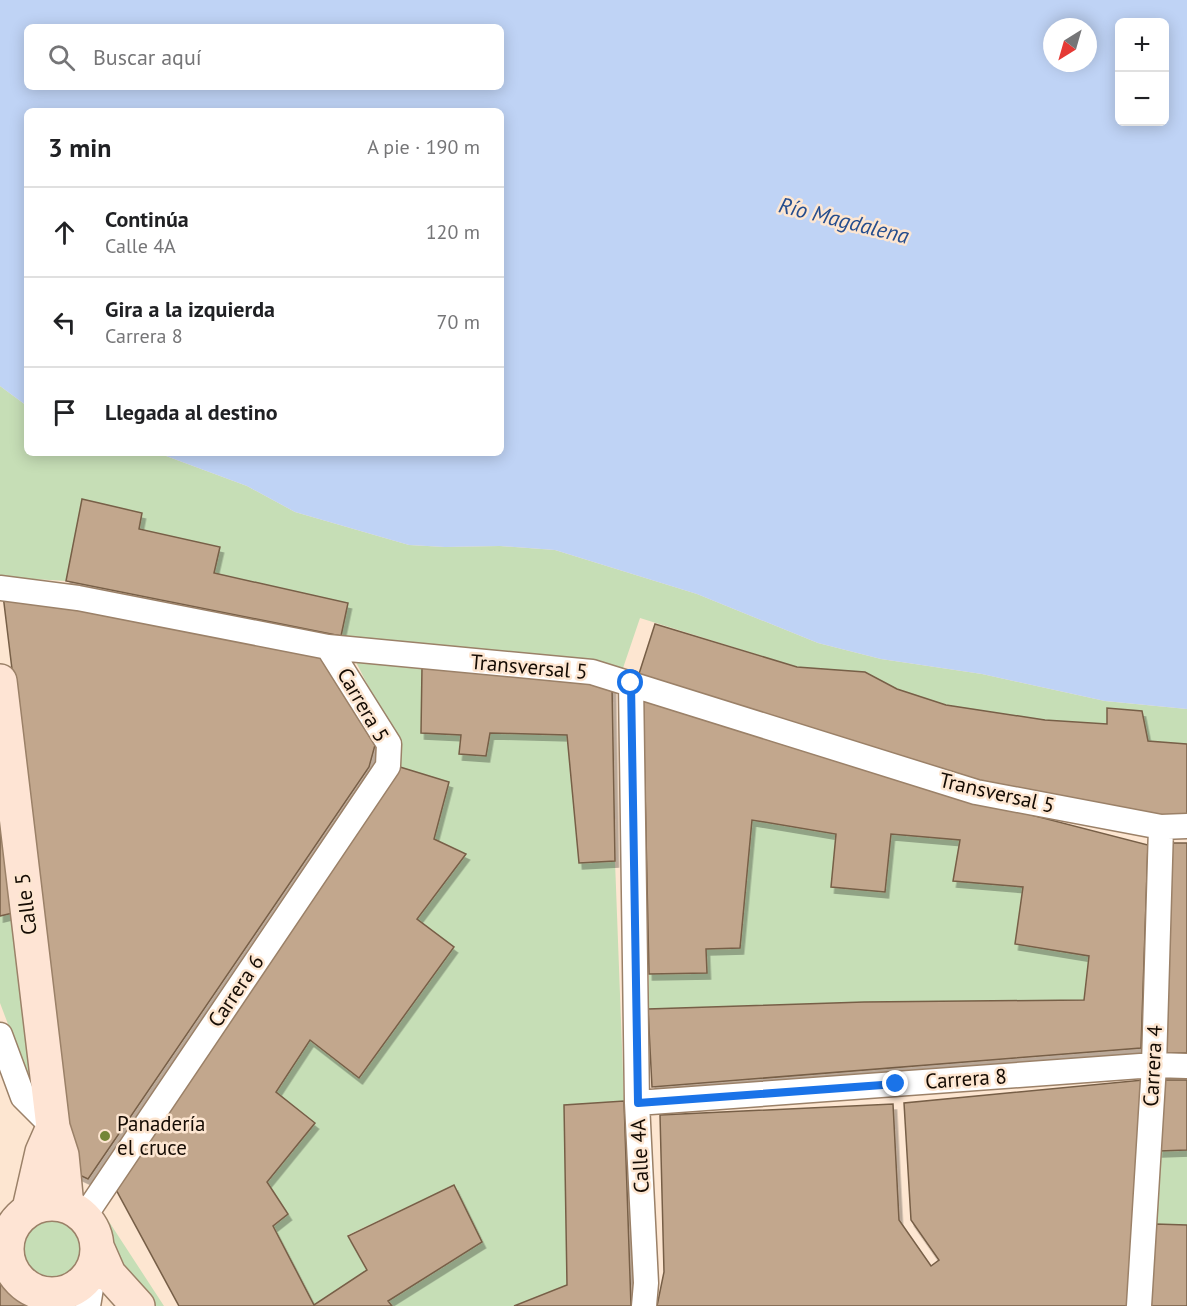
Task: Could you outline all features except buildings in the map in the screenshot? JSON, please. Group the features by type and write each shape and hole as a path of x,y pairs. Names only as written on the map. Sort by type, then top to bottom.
{"main road":[{"name":"Calle 5","path":"0,681 53,1128 76,1211"},
{"name":"Calle 5","path":"13,1222 53,1128"},
{"path":"41,1204 76,1211 96,1237 96,1256 81,1301 32,1290 18,1279 8,1263 6,1251 13,1222 41,1204"},
{"path":"96,1256 138,1306"}],"street":[{"name":"Transversal 5","path":"0,588 78,598 328,646 592,672 976,792 1161,826 1187,826"},
{"name":"Carrera 5","path":"328,646 389,744 388,766"},
{"name":"Calle 4A","path":"631,683 638,1103 646,1283 644,1306"},
{"name":"Carrera 6","path":"76,1211 388,766"},
{"name":"Carrera 4","path":"1138,1306 1154,1065 1161,826"},
{"name":"Calle 5","path":"0,1035 23,1097 53,1128"},
{"name":"Carrera 8","path":"638,1103 1154,1065 1187,1066"}],"green space":[{"path":"0,386 24,404 24,456 166,456 247,486 295,512 409,545 500,546 555,550 697,594 818,643 881,659 982,674 1105,701 1187,709 1187,744 1148,741 1142,711 1107,708 1107,724 1045,720 946,705 897,689 865,672 797,667 640,618 622,671 341,636 348,603 214,573 220,547 139,529 142,513 83,500 66,581 0,577"},
{"path":"356,662 422,667 421,733 461,735 459,754 486,756 490,733 567,735 579,863 615,861 624,1101 564,1105 567,1285 514,1306 392,1306 388,1301 482,1242 454,1185 348,1235 367,1270 314,1305 273,1226 287,1214 267,1182 276,1092 310,1040 359,1078 454,947 417,919 466,854 434,839 449,782 400,767 393,736"},
{"path":"752,820 836,834 832,887 885,892 891,834 960,840 953,881 1023,887 1015,944 1089,956 1084,1000 864,1002 648,1009 649,974 707,973 706,949 740,947"},
{"path":"17,912 39,1106 0,1003 0,916"},
{"path":"1187,1150 1187,1225 1155,1224 1159,1151"},
{"path":"104,1214 164,1306 151,1306 111,1267 94,1219"},
{"path":"48,1218 60,1218 76,1227 83,1237 85,1249 83,1261 76,1271 60,1280 48,1280 37,1275 28,1266 23,1255 23,1243 28,1232 37,1223"}],"water":[{"name":"Río Magdalena","path":"0,0 1187,0 1187,709 1105,701 982,674 881,659 818,643 697,594 555,550 500,546 409,545 295,512 247,486 166,456 504,456 504,108 24,108 24,404 0,386"}],"place":[{"name":"Panadería el cruce","path":"105,1136"}],"route":[{"path":"631,683 638,1103 896,1084"}]}
